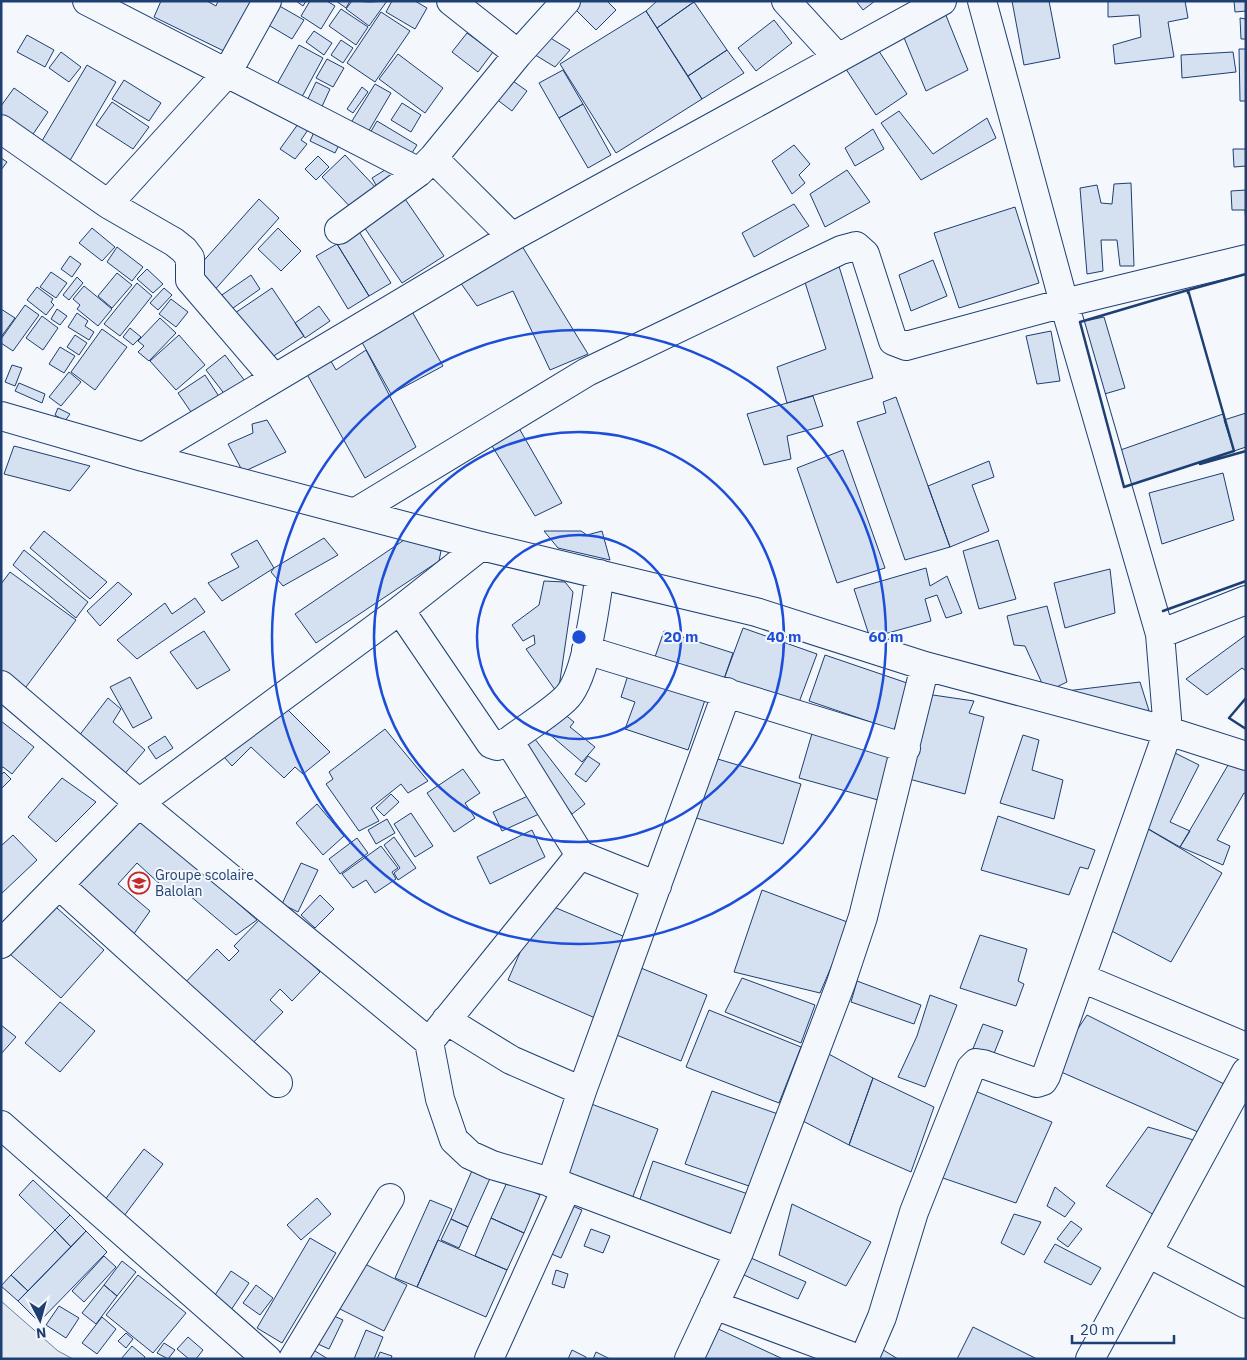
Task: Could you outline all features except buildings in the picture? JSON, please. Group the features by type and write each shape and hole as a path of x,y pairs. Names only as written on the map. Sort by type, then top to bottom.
{"street":[{"path":"87,1 227,73 426,165 512,237"},
{"path":"108,204 227,73 267,1"},
{"path":"451,1 518,54"},
{"path":"339,230 426,165 518,54 566,1"},
{"path":"786,1 838,58"},
{"path":"143,456 512,237 942,1"},
{"path":"864,1359 882,1317 914,1212 971,1068 976,1063 983,1064 1036,1083 1043,1081 1082,978 1168,731 1160,634 1064,303 982,1"},
{"path":"1,129 108,204 174,242 184,250 190,258 190,280 274,378"},
{"path":"356,512 587,372 842,250 856,246 865,254 893,341 906,346 1064,303 1246,258"},
{"path":"1,416 481,546 756,612 925,666 1168,731 1246,756"},
{"path":"1,944 139,803 400,610 481,546"},
{"path":"400,610 490,744 497,746 509,741 566,698 576,684 586,650 600,574"},
{"path":"1160,634 1246,600"},
{"path":"586,650 906,748"},
{"path":"689,1359 739,1252 841,984 863,917 925,666"},
{"path":"1,685 139,803 429,1042 440,1099 454,1140 470,1155 492,1166 559,1185 739,1252"},
{"path":"489,1359 559,1185 582,1091 727,692"},
{"path":"509,741 580,855 657,886"},
{"path":"429,1042 580,855"},
{"path":"59,885 278,1082"},
{"path":"1082,978 1246,1047"},
{"path":"446,1020 511,1060 582,1091"},
{"path":"1090,1359 1148,1253 1237,1110 1246,1072"},
{"path":"1,1125 267,1359"},
{"path":"293,1359 390,1198"},
{"path":"1148,1253 1246,1304"},
{"path":"714,1305 859,1359"}],"shaded area":[{"path":"1,1301 58,1351 73,1359 1,1359"}],"wall":[{"path":"1188,293 1188,290 1246,274"},
{"path":"1188,290 1234,451 1124,487 1080,322 1188,290"},
{"path":"1200,464 1246,451"},
{"path":"1163,611 1246,581"},
{"path":"1246,698 1229,718 1246,729"}],"place":[{"name":"Groupe scolaire Balolan","path":"139,883"}]}
